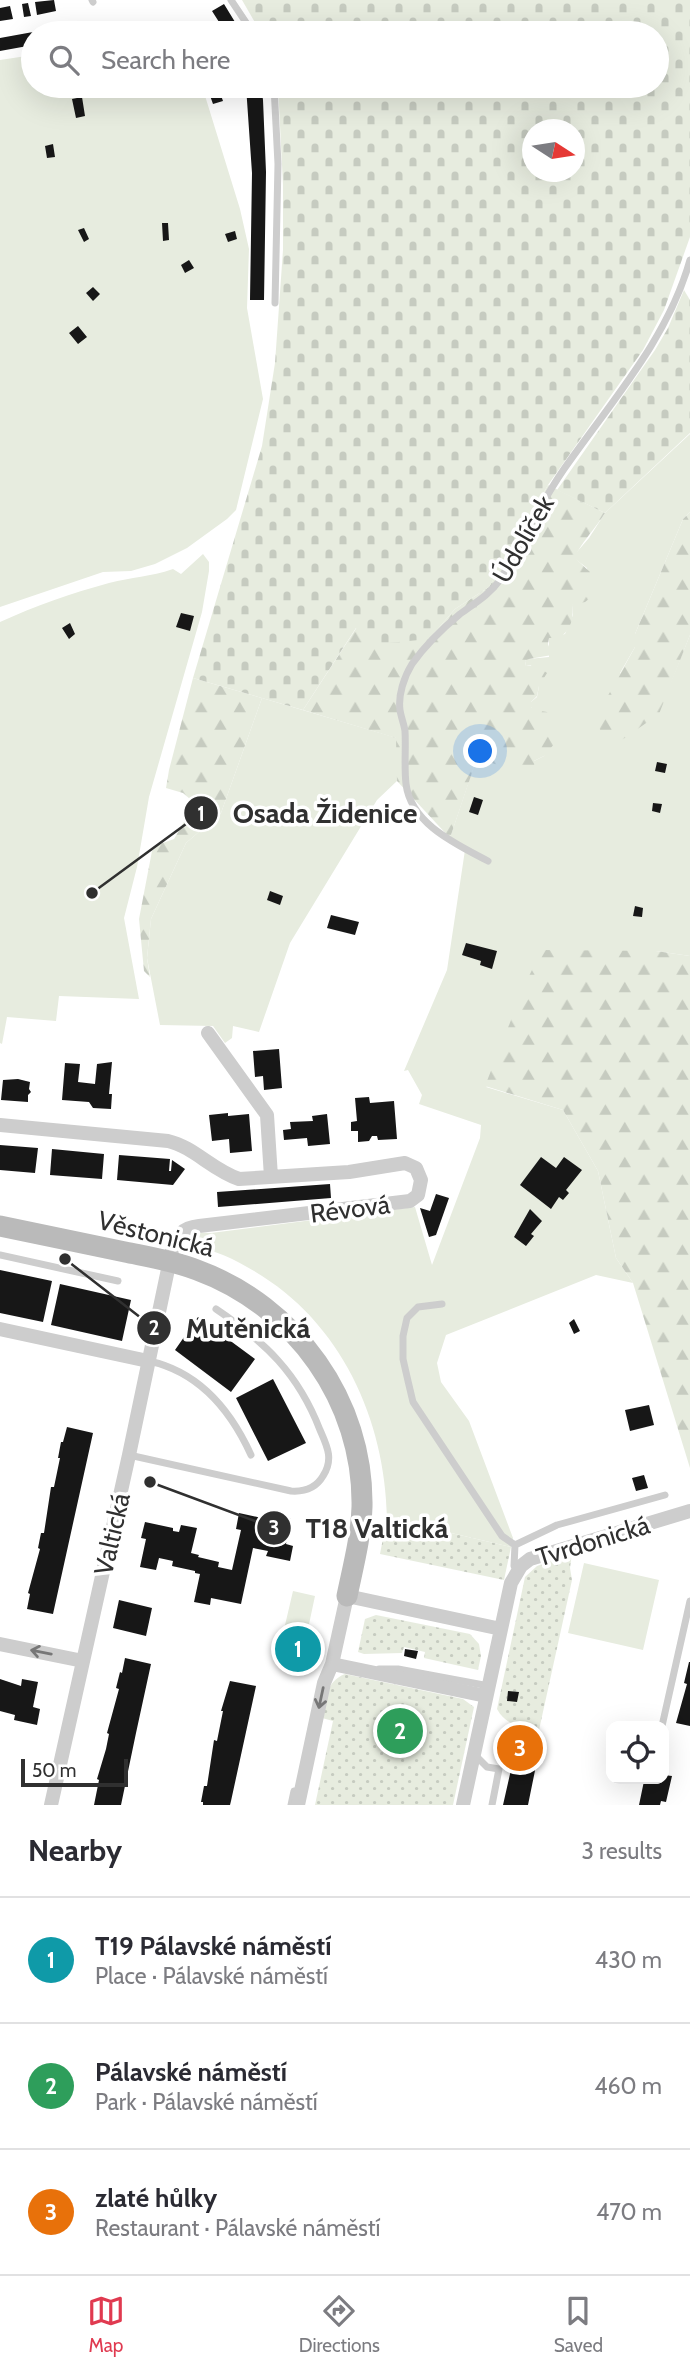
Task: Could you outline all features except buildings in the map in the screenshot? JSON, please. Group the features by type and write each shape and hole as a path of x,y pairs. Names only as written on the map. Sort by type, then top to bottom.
{"street":[{"path":"208,1033 267,1115 271,1177"},
{"name":"Révová","path":"0,1125 168,1141 185,1147 213,1168 230,1176 250,1179 349,1172 405,1163 416,1168 421,1180 421,1188 414,1199 396,1204 188,1227 175,1241 170,1262"},
{"name":"Věstonická","path":"0,1226 195,1269 227,1282 272,1312 311,1352 335,1390 351,1433 362,1491 360,1531 347,1596"},
{"name":"Valtická","path":"51,1805 170,1262"},
{"path":"0,1329 148,1361"},
{"name":"Tvrdonická","path":"463,1805 511,1583 519,1568 530,1559 690,1511"},
{"path":"298,1805 324,1684 332,1664 347,1596 501,1629"},
{"path":"0,1644 83,1661"},
{"path":"332,1664 487,1691"}],"lane":[{"path":"230,0 245,21"},
{"path":"275,98 278,164 275,303"},
{"name":"Údolíček","path":"488,861 425,822 409,800 405,781 404,728 400,710 400,696 405,678 413,664 453,620 490,594 500,580 562,472 651,346 683,286 690,260"},
{"path":"0,1255 118,1281"},
{"path":"442,1304 418,1307 407,1318 404,1326 404,1360 413,1402 502,1536 515,1545"},
{"path":"129,1455 292,1491 311,1489 322,1478 328,1466 329,1454 315,1416 301,1389 284,1365 262,1342 216,1309"},
{"path":"148,1361 169,1366 206,1391 227,1411 251,1455"},
{"path":"515,1545 557,1525 665,1494"},
{"path":"515,1545 514,1566 519,1568"},
{"path":"663,1721 690,1601"},
{"path":"290,1805 313,1734"},
{"path":"475,1755 487,1767 499,1769 492,1805"}],"green space":[{"path":"242,0 690,0 690,237 664,310 643,350 548,485 489,587 455,609 429,639 378,644 356,628 303,710 193,678 262,446 275,363 283,250 279,98 669,98 669,21 254,21"},
{"path":"21,57 21,98 206,98 240,209 249,249 247,308 263,399 236,510 227,519 187,548 155,564 131,571 103,572 0,607 0,60"},
{"path":"684,290 690,300 690,433 605,513 557,490 655,350 668,328"},
{"path":"690,434 690,512 683,519 635,634 635,647 620,673 658,714 690,635 690,956 656,951 486,1087 563,1110 598,1171 616,1258 633,1283 596,1275 446,1335 437,1363 441,1382 469,1421 513,1538 511,1547 387,1518 377,1443 366,1407 351,1373 331,1342 307,1313 279,1288 232,1259 182,1241 189,1232 211,1233 415,1207 432,1265 480,1138 481,1125 419,1104 422,1095 408,1070 404,1071 447,970 465,850 450,838 477,757 534,764 534,761 544,756 549,736 531,707 539,686 531,665 526,666 525,661 549,657 549,638 565,634 573,615 572,605 588,575 587,568 574,558 605,513"},
{"path":"548,485 605,513 575,558 590,572 585,582 593,588 594,595 585,602 572,605 569,627 559,638 549,638 552,655 525,661 526,666 536,665 547,673 539,686 537,696 531,702 531,707 547,712 554,725 546,732 552,735 555,743 544,756 534,761 535,769 531,776 477,758 450,838 397,781 396,738 303,710 357,627 429,639 455,609 489,587"},
{"path":"690,512 690,635 659,714 609,749 595,719 635,647 635,634 683,519"},
{"path":"203,554 209,562 209,571 202,612 149,797 137,867 124,918 139,999 59,996 56,1021 7,1017 2,1044 0,622 54,600 109,583 173,569 181,574"},
{"path":"193,678 262,698 221,813 186,843 151,919 147,958 150,977 144,971 139,919 152,851 160,844 174,839 192,808 190,799 183,793 166,788"},
{"path":"262,698 397,738 397,781 377,800 290,943 259,1032 233,1026 232,1038 225,1043 213,1026 160,1025 147,958 151,919 186,843 221,813"},
{"path":"542,950 656,951 690,956 690,1468 633,1283 616,1258 598,1171 563,1110 485,1086 526,982"},
{"path":"387,1518 511,1547 504,1580 380,1554"},
{"path":"572,1553 572,1580 539,1730 521,1727 505,1719 497,1709 525,1577 537,1566"},
{"path":"584,1563 659,1580 643,1650 568,1633"},
{"path":"293,1591 315,1596 305,1643 282,1638"},
{"path":"376,1615 470,1634 479,1644 481,1656 478,1670 424,1658 425,1652 404,1647 402,1653 358,1652 365,1619"},
{"path":"345,1674 463,1699 474,1707 453,1805 315,1805 333,1721 322,1718 326,1698 330,1687 338,1677"}],"place":[{"name":"Osada Židenice","path":"92,893"},
{"name":"Mutěnická","path":"65,1259"},
{"name":"T18 Valtická","path":"150,1482"},
{"name":"T19 Pálavské náměstí","path":"298,1649"},
{"name":"Pálavské náměstí","path":"400,1731"},
{"name":"zlaté hůlky","path":"520,1748"}]}
